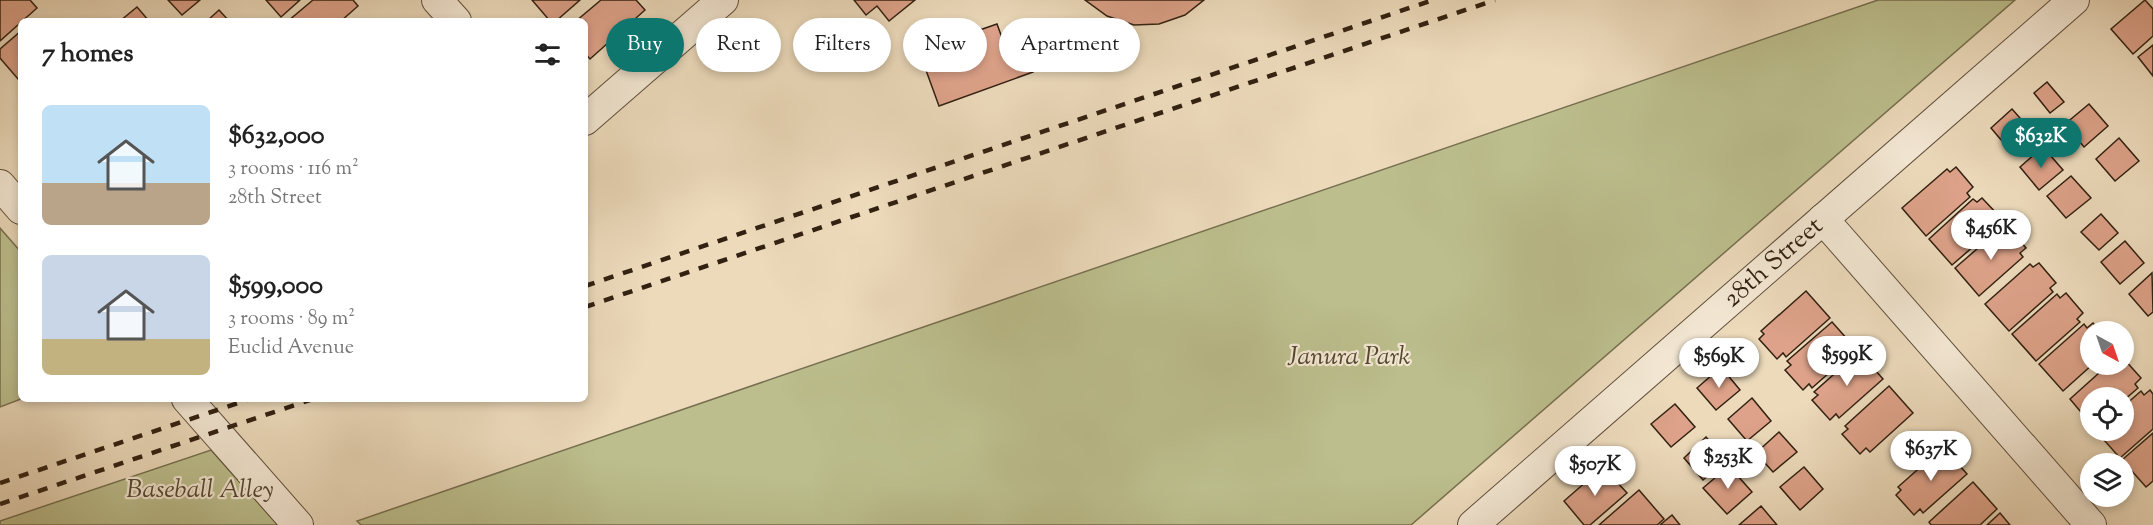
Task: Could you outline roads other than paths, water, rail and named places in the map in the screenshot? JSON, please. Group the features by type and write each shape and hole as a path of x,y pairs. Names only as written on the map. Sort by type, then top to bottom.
{"street":[{"path":"437,0 453,18"},
{"path":"588,117 723,0"},
{"name":"28th Street","path":"1485,521 1823,219 2074,0"},
{"path":"0,185 18,206"},
{"path":"1823,219 2091,525"},
{"path":"190,402 298,525"}],"railway":[{"path":"588,285 1433,0"},
{"path":"588,306 1495,0"},
{"path":"0,483 241,402"},
{"path":"0,504 304,402"}],"park label":[{"name":"Janura Park","path":"1349,357"},
{"name":"Baseball Alley","path":"200,490"}]}
